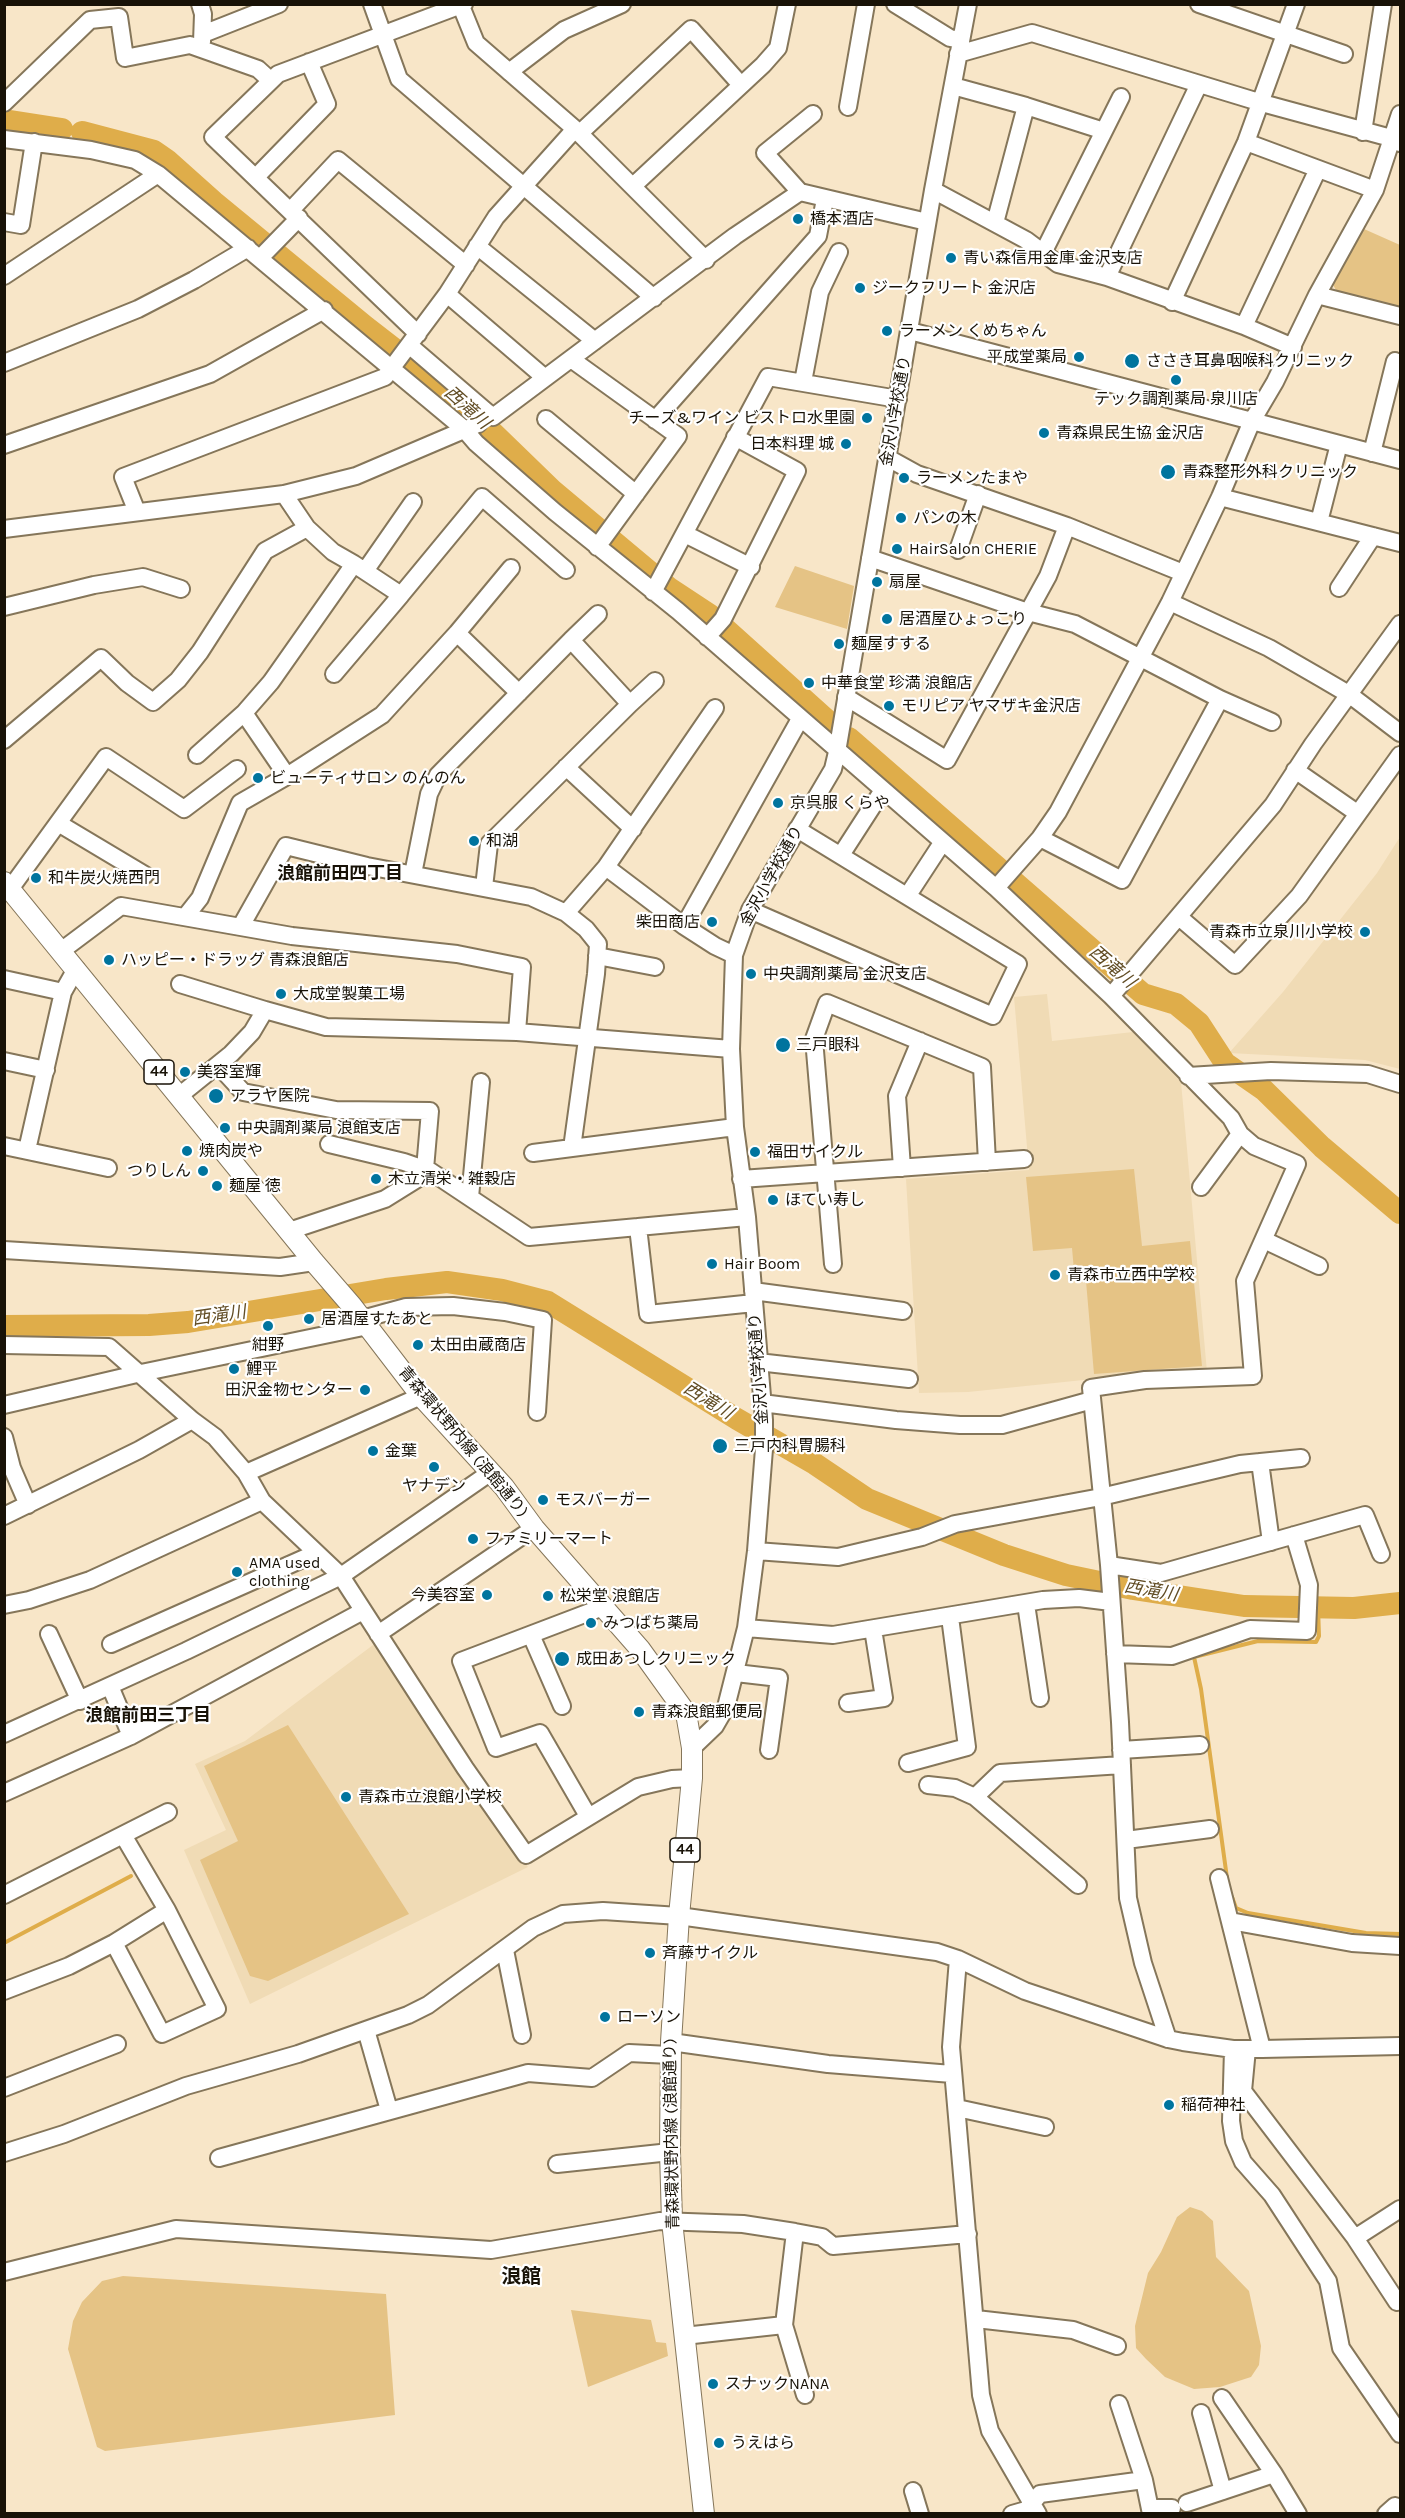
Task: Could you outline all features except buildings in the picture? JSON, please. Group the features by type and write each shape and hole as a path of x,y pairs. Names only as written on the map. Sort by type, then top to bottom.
{"main road":[{"name":"青森環状野内線 (浪館通り)","path":"7,885 361,1317 421,1396 491,1473 534,1528 640,1649 686,1713 693,1748 692,1778 670,2048 670,2152 672,2221 704,2514"}],"street":[{"path":"200,4 203,14 202,41"},
{"path":"4,103 90,20 119,17 125,58 202,41 279,4"},
{"path":"372,4 399,79 654,298"},
{"path":"509,72 564,30 622,4"},
{"path":"633,186 763,65 778,48 787,4"},
{"path":"848,108 866,4"},
{"path":"895,4 950,38 960,47 1032,33 1396,141"},
{"name":"金沢小学校通り","path":"693,1748 715,1726 726,1707 747,1628 764,1449 747,1217 735,1127 731,1049 735,955 750,910 833,769 927,222 968,4"},
{"path":"1199,4 1344,54"},
{"path":"1172,302 1246,142 1296,4"},
{"path":"1364,132 1383,4"},
{"path":"478,421 404,351 295,214 213,137 270,80 309,62 384,36 462,5 477,43 578,131 706,260"},
{"path":"137,512 123,477 385,377 447,294 496,217 578,131 691,29 741,85"},
{"path":"202,41 258,69 270,80"},
{"path":"256,177 327,105 309,62"},
{"path":"1107,277 1199,84"},
{"path":"953,86 1026,105 1104,131"},
{"path":"1043,253 1121,97"},
{"path":"995,223 1026,105"},
{"path":"813,114 765,153 800,192 927,222"},
{"path":"1003,881 1040,838 1058,812 1138,657 1170,602 1220,497 1252,421 1293,346 1317,295 1375,190 1396,141 1401,114"},
{"path":"4,139 91,150 135,160 158,174 262,250 324,310 404,351 478,421"},
{"path":"4,222 21,225 34,142"},
{"path":"1246,142 1375,190"},
{"path":"4,363 138,309 194,280 262,250 295,214 338,160 466,265"},
{"path":"1244,326 1318,169"},
{"path":"4,276 158,174"},
{"path":"933,190 1026,240 1058,264 1107,277 1293,346"},
{"path":"4,529 284,494 356,476 478,421 493,417 544,377 776,207 800,192"},
{"path":"655,420 818,236 825,198"},
{"path":"477,246 595,341"},
{"path":"803,382 820,292 839,252"},
{"path":"447,294 544,377"},
{"path":"1317,295 1401,316"},
{"path":"4,445 210,374 324,310"},
{"path":"910,331 1401,460"},
{"path":"571,359 678,436 604,537"},
{"path":"1372,453 1395,361"},
{"path":"658,584 768,377 898,399"},
{"path":"546,419 636,494"},
{"path":"478,421 476,443 604,537 658,584 715,628 800,719 837,752 942,843 1003,881 1111,996 1231,1118 1240,1134 1254,1146 1297,1164 1245,1281 1253,1376 1145,1380 1091,1388 1109,1568 1122,1758 1128,1898 1143,1963 1168,2039"},
{"path":"715,628 751,567 797,471 735,437"},
{"path":"1319,522 1339,444"},
{"path":"888,458 917,474 1067,526 1184,573"},
{"path":"284,494 307,528 333,552 401,595"},
{"path":"958,550 978,494"},
{"path":"334,674 482,497 566,570"},
{"path":"1220,497 1401,543"},
{"path":"197,755 244,713 412,502"},
{"path":"846,697 947,760 1048,576 1067,526"},
{"path":"4,740 101,658 153,702 178,680 200,652 265,551 307,528"},
{"path":"685,534 751,567"},
{"path":"1339,588 1373,536"},
{"path":"870,558 1029,612 1075,624 1220,699 1272,722"},
{"path":"185,916 200,898 240,802 287,776 382,715 457,633 511,568"},
{"path":"4,607 94,585 142,577 181,589"},
{"path":"1170,602 1269,648 1350,695 1401,733"},
{"path":"412,874 429,794 438,775 598,614"},
{"path":"1111,996 1266,814 1295,770 1401,624"},
{"path":"457,633 519,693"},
{"path":"571,640 630,704"},
{"path":"484,887 489,844 655,681"},
{"path":"1040,838 1122,880 1220,699"},
{"path":"566,913 606,867 715,708"},
{"path":"244,713 287,776"},
{"path":"684,926 800,719"},
{"path":"1179,917 1235,965 1299,896 1401,755"},
{"path":"7,885 58,823 106,757 184,809 237,769"},
{"path":"567,767 633,829"},
{"path":"1295,770 1357,813"},
{"path":"841,855 883,790"},
{"path":"58,823 145,875"},
{"path":"750,910 993,1016 1018,964 797,829"},
{"path":"908,895 942,843"},
{"path":"241,926 286,846 531,897 566,913 586,929 598,944 588,1037 572,1148"},
{"path":"606,867 684,926 715,946 735,955"},
{"path":"61,951 121,906 292,936 457,954 522,967 517,1032"},
{"path":"597,956 655,967"},
{"path":"27,1150 63,992 76,969"},
{"path":"4,980 63,992"},
{"path":"180,984 326,1027 517,1032 731,1049"},
{"path":"833,1264 814,1039 827,1003 981,1067 987,1162"},
{"path":"179,1096 218,1065 252,1032 265,1010"},
{"path":"902,1168 897,1096 920,1041"},
{"path":"4,1061 46,1070"},
{"path":"218,1065 243,1092 336,1110 430,1111 428,1170"},
{"path":"1188,1076 1254,1072 1368,1074 1401,1084"},
{"path":"470,1197 481,1082"},
{"path":"532,1153 735,1127"},
{"path":"1201,1187 1240,1134"},
{"path":"329,1144 428,1170 529,1237 747,1217"},
{"path":"4,1146 108,1168"},
{"path":"741,1179 1024,1159"},
{"path":"290,1231 385,1198 428,1170"},
{"path":"638,1227 648,1314 754,1297 903,1311"},
{"path":"1264,1240 1319,1266"},
{"path":"4,1250 280,1267 314,1262"},
{"path":"4,1405 406,1307 453,1306 505,1312 543,1320 537,1412"},
{"path":"4,1345 109,1347 192,1420 215,1437 246,1473 262,1501 341,1576 465,1768 526,1854 638,1787 672,1779 692,1778"},
{"path":"758,1362 909,1379"},
{"path":"246,1473 421,1396"},
{"path":"763,1411 970,1425 1002,1425 1092,1400"},
{"path":"4,1516 139,1450 192,1420"},
{"path":"4,1437 12,1468 28,1505"},
{"path":"756,1551 838,1557 922,1537 955,1524 1101,1497 1240,1464 1301,1458"},
{"path":"1260,1462 1271,1542"},
{"path":"4,1734 80,1701 341,1576 491,1473"},
{"path":"4,1605 29,1600 90,1580 262,1501"},
{"path":"1109,1568 1161,1573 1365,1515 1381,1554"},
{"path":"378,1634 534,1528"},
{"path":"1115,1654 1172,1656 1250,1629 1307,1631 1309,1586 1294,1535"},
{"path":"111,1644 316,1553"},
{"path":"747,1628 833,1635 1026,1604 1079,1598 1111,1599"},
{"path":"1026,1604 1040,1698"},
{"path":"588,1816 540,1733 496,1748 461,1661 603,1607"},
{"path":"4,1793 131,1736 363,1611"},
{"path":"908,1763 967,1746 950,1617"},
{"path":"848,1703 884,1698 873,1629"},
{"path":"49,1634 80,1701"},
{"path":"531,1635 562,1706"},
{"path":"736,1673 779,1678 769,1750"},
{"path":"110,1686 131,1736"},
{"path":"975,1797 1000,1773 1122,1758 1200,1745"},
{"path":"928,1785 955,1788 975,1797 1078,1885"},
{"path":"4,1895 168,1812"},
{"path":"1126,1840 1210,1829"},
{"path":"114,1943 162,2034 217,2009 167,1910 123,1835"},
{"path":"1219,1878 1230,1921 1247,2049 1243,2091 1355,2238 1399,2305"},
{"path":"4,1991 69,1966 114,1943 167,1910"},
{"path":"4,2153 64,2134 186,2086 298,2054 428,2005 533,1928 563,1914 603,1911 679,1916 937,1952 958,1959 1025,1991 1168,2039 1247,2049 1400,2044"},
{"path":"1230,1921 1352,1943 1401,1946"},
{"path":"505,1950 522,2034"},
{"path":"958,1959 951,2047 952,2074 957,2108 981,2395 990,2431 1035,2507"},
{"path":"366,2030 389,2110"},
{"path":"4,2088 117,2044"},
{"path":"219,2158 528,2073 592,2078 628,2053 670,2048 952,2074"},
{"path":"1247,2049 1231,2121 1233,2141 1243,2162 1272,2194 1328,2282 1341,2348 1401,2434"},
{"path":"957,2108 1045,2127"},
{"path":"556,2164 670,2152"},
{"path":"1355,2238 1401,2209"},
{"path":"4,2272 176,2229 491,2250 660,2221 744,2224 822,2237 832,2246 968,2234"},
{"path":"795,2232 784,2325 805,2396"},
{"path":"976,2319 1073,2330 1117,2346"},
{"path":"684,2336 784,2325"},
{"path":"1222,2398 1274,2474 1298,2514"},
{"path":"1119,2404 1144,2480 1151,2511 1180,2505 1274,2474"},
{"path":"1201,2413 1223,2491"},
{"path":"1035,2507 1040,2494 1144,2480"},
{"path":"913,2491 920,2514"},
{"path":"1012,2514 1035,2507"}],"shaded area":[{"path":"1364,229 1400,245 1400,309 1337,292 1332,283"},
{"path":"795,566 854,586 847,629 775,607"},
{"name":"青森市立泉川小学校","path":"1400,837 1400,1069 1365,1060 1229,1053 1283,992 1377,873"},
{"name":"青森市立西中学校","path":"1047,994 1052,1041 1133,1032 1181,1082 1207,1372 1093,1379 968,1392 919,1393 906,1179 1029,1170 1014,997"},
{"path":"1134,1169 1142,1246 1190,1241 1202,1366 1094,1374 1086,1281 1075,1282 1072,1248 1033,1251 1026,1177"},
{"name":"青森市立浪館小学校","path":"377,1642 528,1867 250,2004 184,1850 226,1830 195,1764 245,1741"},
{"path":"288,1725 409,1914 268,1981 250,1976 200,1860 238,1841 204,1766"},
{"path":"1190,2207 1202,2211 1213,2221 1216,2257 1249,2291 1261,2346 1259,2365 1251,2377 1220,2387 1194,2389 1165,2377 1136,2348 1135,2326 1148,2273 1161,2252 1177,2217"},
{"path":"123,2276 386,2294 395,2415 105,2451 97,2447 68,2349 73,2321 82,2302 102,2281"},
{"path":"571,2310 651,2320 656,2342 666,2343 668,2356 588,2387"}],"waterway":[{"name":"西滝川","path":"4,120 62,129"},
{"name":"西滝川","path":"82,132 154,151 167,160 214,202 366,327 455,396 552,490 669,588 710,615 829,722"},
{"name":"西滝川","path":"849,738 1143,994 1176,1004 1199,1023 1225,1063 1264,1090 1322,1147 1400,1213"},
{"name":"西滝川","path":"4,1326 149,1325 188,1322 386,1289 447,1282 502,1290 548,1302 737,1419 815,1464 867,1499 1004,1555 1066,1575 1133,1589 1244,1606 1354,1608 1400,1603"},
{"path":"1227,1878 1201,1689 1194,1657 1258,1641 1316,1642 1319,1636 1318,1607"},
{"path":"4,1943 131,1876"},
{"path":"1232,1897 1236,1908 1248,1913 1366,1933 1400,1934"}],"place":[{"name":"橋本酒店","path":"798,219"},
{"name":"青い森信用金庫 金沢支店","path":"951,258"},
{"name":"ジークフリート 金沢店","path":"860,288"},
{"name":"ラーメン くめちゃん","path":"887,331"},
{"name":"平成堂薬局","path":"1079,357"},
{"name":"ささき耳鼻咽喉科クリニック","path":"1132,361"},
{"name":"テック調剤薬局 泉川店","path":"1176,380"},
{"name":"チーズ&ワイン ビストロ水里園","path":"867,418"},
{"name":"青森県民生協 金沢店","path":"1044,433"},
{"name":"日本料理 城","path":"846,444"},
{"name":"青森整形外科クリニック","path":"1168,472"},
{"name":"ラーメンたまや","path":"904,478"},
{"name":"パンの木","path":"901,518"},
{"name":"HairSalon CHERIE","path":"897,549"},
{"name":"扇屋","path":"877,582"},
{"name":"居酒屋ひょっこり","path":"887,619"},
{"name":"麺屋すする","path":"839,644"},
{"name":"中華食堂 珍満 浪館店","path":"809,683"},
{"name":"モリピア ヤマザキ金沢店","path":"889,706"},
{"name":"ビューティサロン のんのん","path":"258,778"},
{"name":"京呉服 くらや","path":"778,803"},
{"name":"和湖","path":"474,841"},
{"name":"和牛炭火焼西門","path":"36,878"},
{"name":"柴田商店","path":"712,922"},
{"name":"青森市立泉川小学校","path":"1365,932"},
{"name":"ハッピー・ドラッグ 青森浪館店","path":"109,960"},
{"name":"中央調剤薬局 金沢支店","path":"751,974"},
{"name":"大成堂製菓工場","path":"281,994"},
{"name":"三戸眼科","path":"783,1045"},
{"name":"美容室輝","path":"185,1072"},
{"name":"アラヤ医院","path":"216,1096"},
{"name":"中央調剤薬局 浪館支店","path":"225,1128"},
{"name":"焼肉炭や","path":"187,1151"},
{"name":"福田サイクル","path":"755,1152"},
{"name":"つりしん","path":"203,1171"},
{"name":"木立清栄・雑穀店","path":"376,1179"},
{"name":"麺屋 徳","path":"217,1186"},
{"name":"ほてい寿し","path":"773,1200"},
{"name":"Hair Boom","path":"712,1264"},
{"name":"青森市立西中学校","path":"1055,1275"},
{"name":"居酒屋すたあと","path":"309,1319"},
{"name":"紺野","path":"268,1326"},
{"name":"太田由蔵商店","path":"418,1345"},
{"name":"鯉平","path":"234,1369"},
{"name":"田沢金物センター","path":"365,1390"},
{"name":"三戸内科胃腸科","path":"720,1446"},
{"name":"金葉","path":"373,1451"},
{"name":"ヤナデン","path":"434,1467"},
{"name":"モスバーガー","path":"543,1500"},
{"name":"ファミリーマート","path":"473,1539"},
{"name":"AMA used clothing","path":"237,1572"},
{"name":"今美容室","path":"487,1595"},
{"name":"松栄堂 浪館店","path":"548,1596"},
{"name":"みつばち薬局","path":"591,1623"},
{"name":"成田あつしクリニック","path":"562,1659"},
{"name":"青森浪館郵便局","path":"639,1712"},
{"name":"青森市立浪館小学校","path":"346,1797"},
{"name":"斉藤サイクル","path":"650,1953"},
{"name":"ローソン","path":"605,2017"},
{"name":"稲荷神社","path":"1169,2105"},
{"name":"スナックNANA","path":"713,2384"},
{"name":"うえはら","path":"719,2443"}],"district":[{"name":"浪館前田四丁目","path":"340,874"},
{"name":"浪館前田三丁目","path":"148,1716"},
{"name":"浪館","path":"521,2277"}]}
